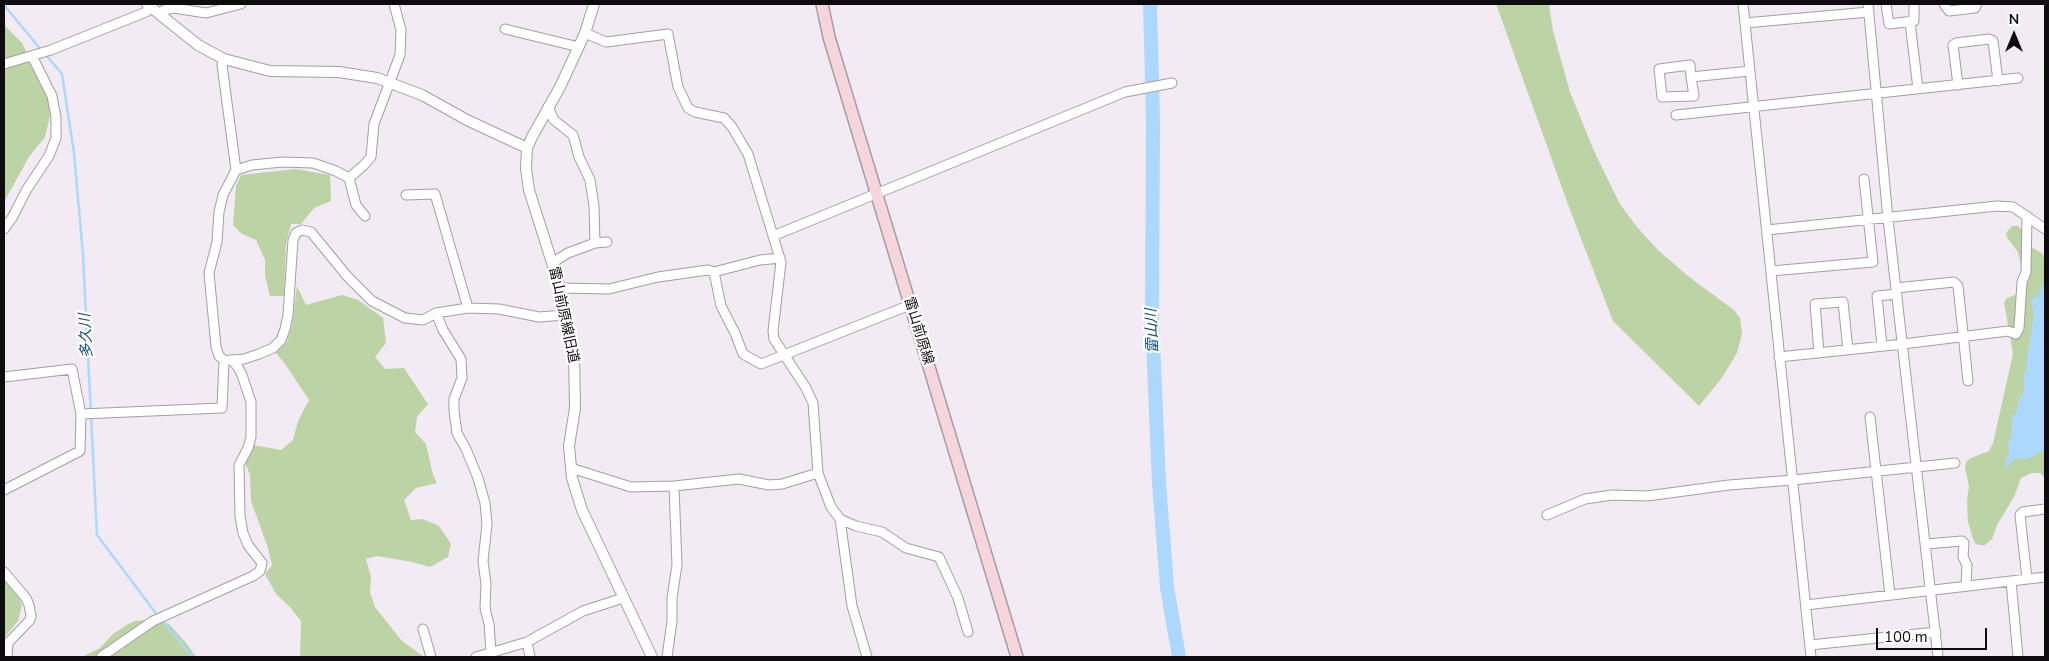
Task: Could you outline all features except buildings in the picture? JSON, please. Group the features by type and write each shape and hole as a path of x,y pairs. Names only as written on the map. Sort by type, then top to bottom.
{"main road":[{"name":"雷山前原線","path":"822,4 829,37 1017,657"}],"street":[{"path":"160,14 164,10 174,8 206,13 240,4"},
{"path":"349,178 371,157 374,124 400,55 400,21 394,4"},
{"name":"雷山前原線旧道","path":"594,4 586,33 527,148 526,168 529,190 560,288 574,353 575,408 569,446 571,470 582,510 652,657"},
{"path":"1743,4 1812,657"},
{"path":"1886,4 1889,24 1914,22 1914,4"},
{"path":"1944,4 1949,10 1975,8 1977,4"},
{"path":"4,64 51,50 146,12 149,5 198,45 224,58 270,71 350,73 390,82 422,95 467,120 527,148"},
{"path":"1745,23 1869,8 1888,219 1938,657"},
{"path":"1910,22 1918,89"},
{"path":"505,29 579,47"},
{"path":"586,33 606,42 668,34 678,87 688,108 695,112 724,118 732,127 748,154 781,262 773,332 774,339 814,403 818,473 831,507 840,519 852,606 867,657"},
{"path":"1958,85 1954,45 1956,43 1993,40 1998,80"},
{"path":"4,229 49,156 56,138 56,117 52,96 35,55"},
{"path":"101,657 153,621 253,576 260,571 262,563 248,545 243,533 240,516 240,465 251,437 251,402 242,375 228,360 219,356 216,347 209,273 217,242 219,212 224,195 236,170 222,65 224,58"},
{"path":"1690,65 1691,77 1694,96 1662,97 1659,69 1690,65"},
{"path":"1691,77 1750,71"},
{"path":"1676,115 2018,78"},
{"path":"773,236 1135,89 1172,83"},
{"path":"548,107 554,120 573,135 590,180 594,206 595,243"},
{"path":"236,170 252,165 282,162 313,163 336,170 349,178 356,205 365,216"},
{"path":"1771,271 1873,262 1864,179"},
{"path":"406,195 435,194 468,308"},
{"path":"1767,230 1869,221 1997,206 2013,207 2045,229"},
{"path":"1779,357 2008,331 2016,334 2022,282 2026,272 2027,216"},
{"path":"228,360 244,359 259,354 273,348 280,340 285,329 288,314 293,240 296,232 302,230 311,232 358,288 383,308 398,316 412,320 423,320 436,313 468,308 499,309 539,318 565,315"},
{"path":"552,263 568,253 595,243 607,242"},
{"path":"560,288 609,289 658,277 708,270 714,272 760,260 780,258"},
{"path":"714,272 721,306 736,333 743,354 761,364 910,305"},
{"path":"1882,346 1877,296 1954,282 1958,286 1968,381"},
{"path":"1819,353 1815,304 1843,302 1848,350"},
{"path":"436,313 443,330 461,359 462,378 454,399 456,433 466,449 478,478 485,503 487,524 483,561 486,584 485,608 494,653"},
{"path":"82,414 222,408 228,360"},
{"path":"4,377 72,369 82,414 80,451 4,490"},
{"path":"1870,417 1890,595"},
{"path":"1547,515 1585,499 1612,495 1646,496 1729,485 1955,463"},
{"path":"571,470 631,487 674,486 739,479 769,485 782,484 818,473"},
{"path":"667,657 677,565 674,486"},
{"path":"2027,579 2020,515 2023,512 2045,509"},
{"path":"840,519 856,526 882,532 906,548 939,557 940,563 958,598 968,632"},
{"path":"1926,544 1962,541 1964,543 1963,558 1967,565 1966,586"},
{"path":"4,572 26,598 31,616 30,620 6,643 7,657"},
{"path":"1806,605 2045,577"},
{"path":"2011,581 2018,657"},
{"path":"476,657 526,642 583,611 623,598"},
{"path":"423,628 431,657"},
{"path":"1810,645 1936,632"},
{"path":"526,642 530,657"}],"green space":[{"path":"1496,4 1549,4 1553,31 1570,92 1594,151 1620,204 1637,227 1658,250 1688,276 1734,310 1740,318 1742,334 1737,353 1721,379 1699,406 1613,321 1570,210"},
{"path":"4,25 22,43 26,51 25,56 33,56 41,61 46,73 50,116 45,137 29,157 4,202"},
{"path":"295,169 330,175 331,201 314,208 301,224 291,224 286,244 284,296 270,296 265,276 265,260 256,240 242,234 233,225 236,186 241,175"},
{"path":"2012,226 2018,226 2021,229 2029,246 2042,253 2045,259 2045,282 2035,312 2015,457 2045,448 2045,478 2040,473 2032,473 2021,478 2014,497 1997,525 1992,539 1985,545 1980,545 1976,544 1973,539 1968,522 1967,501 1969,486 1965,468 1966,462 1989,451 1993,443 2013,354 2004,302 2007,298 2024,292 2028,281 2029,275 2020,262 2018,252 2007,238 2006,233"},
{"path":"297,286 306,305 342,295 358,300 383,318 386,343 375,357 385,369 404,368 428,404 417,417 415,432 426,444 433,475 437,483 416,488 404,500 411,520 423,519 439,526 451,544 448,557 430,567 377,556 366,559 371,577 370,592 375,607 402,641 424,657 300,657 301,621 276,594 265,574 272,565 251,501 250,475 244,460 253,445 281,450 293,440 298,421 309,400 276,353 287,342 292,325"},
{"path":"4,580 19,596 22,606 18,621 4,638"},
{"path":"154,619 169,624 196,657 82,657 100,648 113,634 128,624 135,621"}],"water":[{"path":"2045,280 2045,449 2028,459 2014,459 2005,470 2006,459 2009,455 2008,443 2011,437 2012,417 2017,411 2019,398 2024,393 2024,375 2027,369 2034,314 2031,300 2038,295"}],"waterway":[{"name":"雷山川","path":"1150,4 1153,120 1152,317 1159,483 1167,587 1179,657"},
{"name":"多久川","path":"4,5 42,51"},
{"name":"多久川","path":"46,55 62,74 74,153 83,255 97,535 158,616"},
{"name":"多久川","path":"162,620 193,657"}]}
